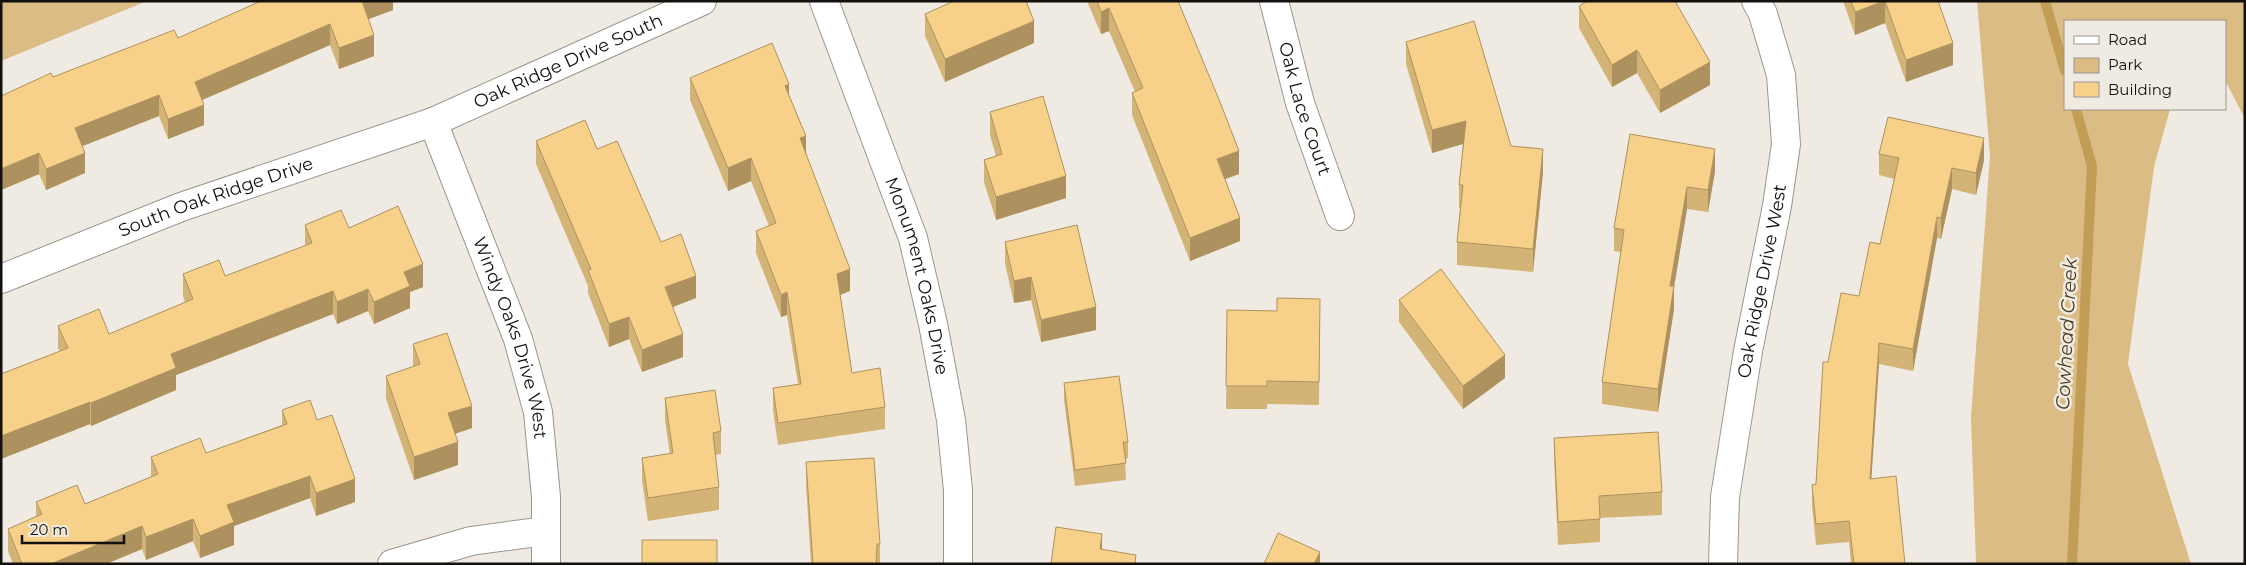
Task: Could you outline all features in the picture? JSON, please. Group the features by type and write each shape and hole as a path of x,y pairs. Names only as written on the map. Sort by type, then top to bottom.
{"street":[{"name":"Oak Ridge Drive South","path":"433,122 702,1"},
{"name":"Monument Oaks Drive","path":"824,1 913,238 929,305 951,420 958,490 958,564"},
{"name":"Oak Lace Court","path":"1274,1 1300,103 1340,216"},
{"name":"Oak Ridge Drive West","path":"1723,564 1725,497 1748,351 1777,206 1786,144 1781,75 1763,14 1756,1"},
{"name":"South Oak Ridge Drive","path":"1,279 181,207 433,122"},
{"name":"Windy Oaks Drive West","path":"433,122 518,339 538,412 546,497 546,564"},
{"path":"392,564 471,541 545,531"}],"green space":[{"path":"1,1 147,1 1,61"},
{"path":"1977,1 2245,1 2245,119 2226,82 2226,20 2064,20 2064,110 2170,110 2154,167 2128,364 2191,564 1976,564 1971,417 1990,156"}],"building":[{"path":"261,1 362,1 374,35 339,48 330,24 195,82 204,105 168,119 159,95 75,128 85,153 46,169 39,153 1,169 1,96 51,73 53,77 174,30 178,38"},
{"path":"954,1 1026,1 1034,21 945,59 925,14"},
{"path":"1097,1 1178,1 1239,151 1217,159 1240,218 1190,238 1132,93 1143,88 1109,8 1101,12"},
{"path":"1587,1 1675,1 1710,62 1660,90 1637,50 1612,65 1579,6"},
{"path":"1851,1 1884,1 1855,12"},
{"path":"1885,1 1938,1 1953,43 1906,60"},
{"path":"1474,21 1511,146 1543,149 1533,249 1457,242 1463,185 1459,185 1466,121 1432,130 1406,42"},
{"path":"772,43 789,84 785,86 806,136 800,138 850,269 837,274 852,373 880,368 885,407 778,423 773,388 801,384 787,292 781,295 756,231 776,223 751,158 728,168 690,78"},
{"path":"1043,96 1066,176 996,197 984,160 1002,154 990,112"},
{"path":"1888,117 1984,138 1976,173 1952,168 1941,218 1937,217 1913,349 1879,343 1870,479 1896,476 1905,564 1854,564 1849,521 1816,524 1812,485 1816,484 1823,362 1828,362 1841,293 1859,296 1870,242 1880,244 1899,158 1879,154"},
{"path":"585,120 597,149 617,141 661,242 681,234 696,276 665,287 683,334 642,350 629,317 609,324 588,270 591,269 536,141"},
{"path":"1630,134 1715,149 1708,190 1687,187 1670,286 1674,286 1658,389 1602,382 1624,230 1614,228"},
{"path":"398,206 423,264 404,272 410,286 374,302 368,289 337,302 333,291 171,354 176,368 91,403 1,436 1,374 68,348 58,326 99,309 109,334 193,299 183,274 219,260 225,276 312,243 305,225 341,210 349,228"},
{"path":"1077,225 1096,307 1041,320 1031,277 1014,281 1005,242"},
{"path":"1441,269 1505,355 1463,386 1399,300"},
{"path":"1277,298 1320,299 1319,382 1267,381 1267,386 1226,386 1227,310 1277,311"},
{"path":"447,333 472,406 448,413 458,442 414,457 386,376 420,364 413,344"},
{"path":"1119,376 1128,442 1123,442 1126,463 1075,470 1064,383"},
{"path":"715,390 721,431 713,433 719,487 648,498 642,458 673,453 665,398"},
{"path":"310,400 317,420 332,415 355,479 316,493 310,476 227,505 234,522 200,536 193,519 146,537 142,526 51,564 22,564 8,529 42,514 36,502 77,485 85,504 158,474 151,457 200,438 206,453 287,424 282,410"},
{"path":"1658,432 1662,492 1599,496 1600,519 1558,522 1554,438"},
{"path":"874,458 880,544 877,544 876,564 813,564 806,462"},
{"path":"1056,527 1102,534 1100,549 1136,555 1135,564 1051,564"},
{"path":"1278,533 1320,552 1314,564 1264,564"},
{"path":"642,540 717,540 717,564 642,564"}],"waterway":[{"name":"Cowhead Creek","path":"2045,1 2064,68"},
{"name":"Cowhead Creek","path":"2072,564 2092,166 2076,110"}]}
